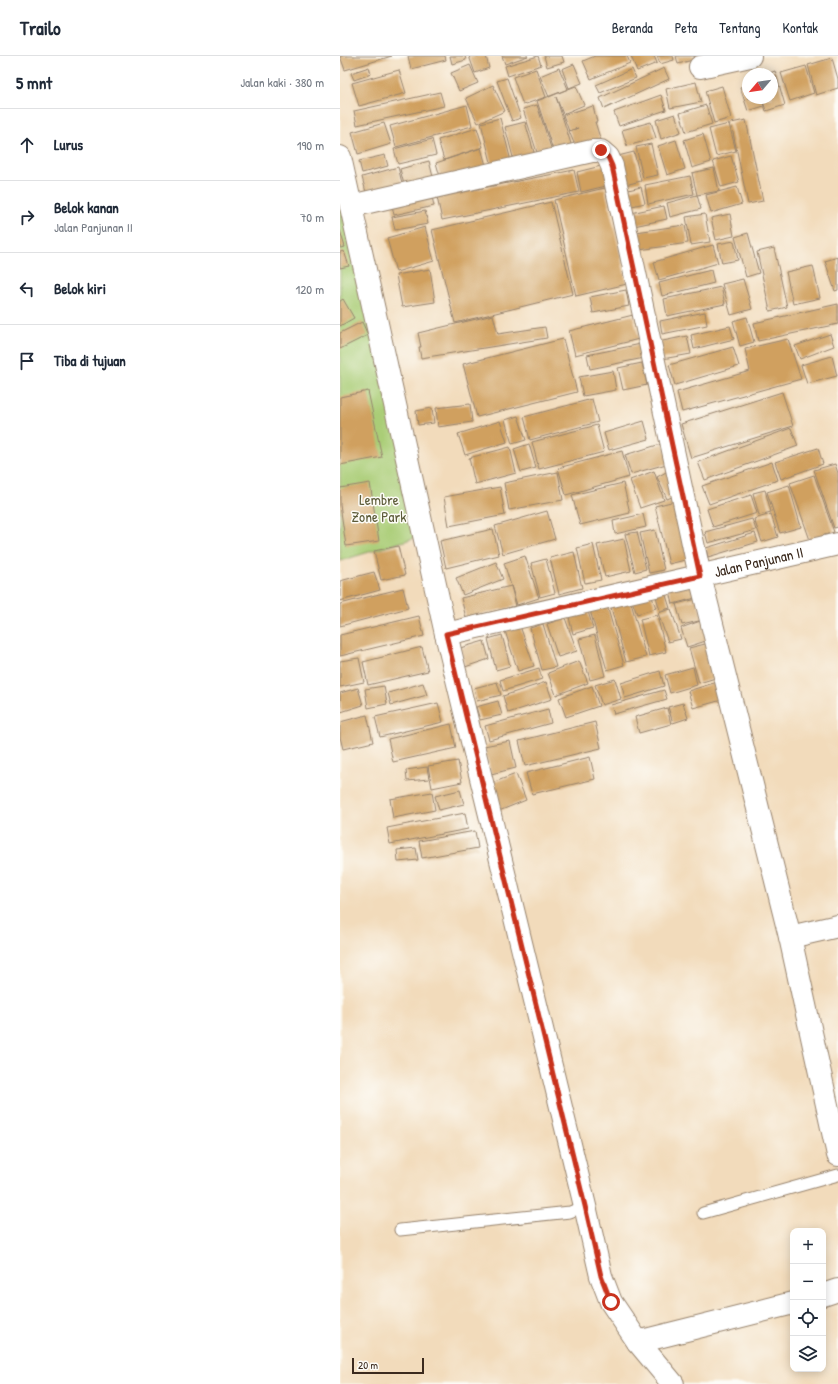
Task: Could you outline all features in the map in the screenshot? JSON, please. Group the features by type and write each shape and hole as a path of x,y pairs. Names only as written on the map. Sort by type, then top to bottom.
{"street":[{"path":"700,67 750,56"},
{"path":"351,206 592,151 601,150 608,157 612,166 700,576 790,937 838,1156"},
{"path":"340,157 446,634 601,1276 611,1302 638,1342 673,1384"},
{"name":"Jalan Panjunan II","path":"446,634 838,544"},
{"path":"790,937 838,926"},
{"path":"826,1294 838,1290"},
{"path":"638,1342 790,1304"}],"lane":[{"path":"703,1213 838,1175"},
{"path":"400,1230 570,1212 585,1206"}],"green space":[{"name":"Lembre Zone Park","path":"340,164 424,535 340,561"}],"building":[{"path":"340,56 392,56 345,70"},
{"path":"408,56 445,56 446,60 411,69"},
{"path":"450,56 465,56 466,60 452,64"},
{"path":"469,56 486,56 489,68 475,73"},
{"path":"502,56 528,56 505,64"},
{"path":"538,56 541,65 508,76 505,66"},
{"path":"544,56 562,56 564,62 547,67"},
{"path":"595,56 627,56 630,63 591,79 583,61"},
{"path":"631,56 654,56 657,63 637,71"},
{"path":"657,56 673,56 674,60 660,64"},
{"path":"676,56 695,56 696,59 678,64"},
{"path":"832,58 838,79 838,88 816,95 808,65"},
{"path":"574,64 582,83 569,88 562,69"},
{"path":"470,65 478,83 459,91 451,73"},
{"path":"806,66 814,93 790,101 781,73"},
{"path":"369,67 371,74 354,80 351,73"},
{"path":"559,68 568,89 549,97 540,76"},
{"path":"664,68 669,79 604,109 600,98"},
{"path":"536,69 546,97 523,105 513,77"},
{"path":"632,69 636,78 600,93 596,85"},
{"path":"399,70 406,93 359,106 352,83"},
{"path":"507,78 521,118 512,121 497,81"},
{"path":"778,81 785,105 766,111 764,104 778,104"},
{"path":"696,82 701,102 670,108 666,89"},
{"path":"493,85 505,111 478,123 466,98"},
{"path":"576,86 584,105 563,114 556,97 573,150 555,156 537,101"},
{"path":"722,86 731,118 714,123 705,91"},
{"path":"440,92 444,106 357,125 354,111"},
{"path":"661,95 666,110 619,126 614,112"},
{"path":"746,104 763,104 764,106 748,111"},
{"path":"467,105 472,126 396,147 390,126"},
{"path":"537,105 554,157 540,162 523,109"},
{"path":"706,105 712,124 686,132 680,113"},
{"path":"593,106 597,122 595,122 602,144 578,153 563,115"},
{"path":"675,114 681,132 661,139 656,120"},
{"path":"500,118 512,165 493,170 481,123"},
{"path":"746,120 763,201 748,204 731,123"},
{"path":"525,122 536,159 515,165 505,127"},
{"path":"651,122 656,138 627,146 622,130"},
{"path":"384,123 391,144 358,154 352,132"},
{"path":"729,124 736,151 716,156 709,129"},
{"path":"477,128 483,147 444,160 438,140"},
{"path":"703,134 711,162 692,168 684,140"},
{"path":"432,139 436,155 398,164 394,149"},
{"path":"676,140 685,169 667,175 658,146"},
{"path":"651,144 658,175 643,178 636,147"},
{"path":"481,148 487,169 442,183 436,163"},
{"path":"634,152 641,181 625,185 618,156"},
{"path":"385,155 388,166 362,173 359,161"},
{"path":"731,156 739,182 721,187 713,161"},
{"path":"429,161 435,185 406,192 400,169"},
{"path":"605,165 610,185 581,192 577,172"},
{"path":"398,167 404,191 368,200 362,177"},
{"path":"714,168 719,191 697,195 692,173"},
{"path":"574,170 579,192 442,220 437,197"},
{"path":"690,176 694,194 648,204 645,185"},
{"path":"641,187 645,203 624,208 620,192"},
{"path":"737,187 742,204 711,213 706,195"},
{"path":"605,188 627,284 576,296 554,200"},
{"path":"431,192 434,206 394,215 391,200"},
{"path":"697,195 701,209 670,217 667,203"},
{"path":"551,202 573,294 455,323 432,230"},
{"path":"664,206 667,219 634,226 631,213"},
{"path":"425,211 428,224 395,230 392,217"},
{"path":"705,214 710,242 691,245 686,217"},
{"path":"730,214 734,236 716,240 711,218"},
{"path":"685,225 688,243 639,250 636,232"},
{"path":"425,227 434,261 396,272 387,238"},
{"path":"340,231 345,247 340,248"},
{"path":"748,233 759,273 746,277 735,237"},
{"path":"734,241 738,260 722,263 718,244"},
{"path":"713,245 718,263 659,280 654,262"},
{"path":"774,248 787,307 770,311 757,252"},
{"path":"344,251 349,266 340,268 340,252"},
{"path":"838,257 838,290 835,291 825,261"},
{"path":"813,266 820,298 793,304 786,272"},
{"path":"430,269 435,302 402,307 396,275"},
{"path":"711,270 714,283 662,296 659,283"},
{"path":"743,279 752,309 731,315 722,284"},
{"path":"721,287 725,304 667,316 664,299"},
{"path":"626,290 629,306 593,313 590,297"},
{"path":"343,299 354,318 340,326 340,301"},
{"path":"838,304 838,324 758,341 754,323"},
{"path":"705,312 707,325 662,334 660,321"},
{"path":"493,315 498,334 545,327 547,338 421,358 419,347 421,347 418,333"},
{"path":"633,315 639,339 575,355 569,331"},
{"path":"747,317 754,342 740,346 733,321"},
{"path":"362,322 368,335 340,349 340,333"},
{"path":"730,326 734,339 694,349 691,335"},
{"path":"830,334 834,346 800,359 795,346"},
{"path":"687,336 691,354 662,359 658,342"},
{"path":"563,339 577,392 477,417 463,364"},
{"path":"788,339 801,379 682,412 677,392 750,371 745,349"},
{"path":"641,344 644,358 590,369 587,355"},
{"path":"733,347 739,366 675,385 669,365"},
{"path":"832,356 837,376 807,384 801,365"},
{"path":"642,363 647,385 623,390 618,368"},
{"path":"613,371 616,390 583,396 579,377"},
{"path":"368,391 382,457 340,465 340,397"},
{"path":"782,392 793,426 691,458 681,424"},
{"path":"592,399 598,422 530,440 524,417"},
{"path":"470,404 472,422 438,427 436,408"},
{"path":"432,408 434,423 418,425 416,411"},
{"path":"518,416 526,440 512,444 505,420"},
{"path":"500,421 507,442 465,455 458,434"},
{"path":"644,421 649,439 609,450 604,433"},
{"path":"597,425 604,452 539,469 532,442"},
{"path":"791,428 798,446 705,480 698,462"},
{"path":"664,443 670,463 631,474 625,455"},
{"path":"529,444 536,468 521,472 514,449"},
{"path":"510,447 516,473 475,484 469,458"},
{"path":"818,448 823,464 781,479 775,462"},
{"path":"622,451 629,477 566,495 558,468"},
{"path":"772,462 778,480 709,504 702,486"},
{"path":"835,464 838,473 838,527 834,528 814,470"},
{"path":"654,471 664,500 640,508 630,480"},
{"path":"668,471 679,494 667,499 657,477"},
{"path":"558,472 563,500 509,510 504,483"},
{"path":"814,475 834,532 810,540 790,483"},
{"path":"370,483 379,541 346,546 340,505 340,488"},
{"path":"623,483 630,513 580,525 572,495"},
{"path":"789,485 801,527 780,533 767,492"},
{"path":"500,487 505,515 449,526 444,497"},
{"path":"765,490 771,512 759,515 753,493"},
{"path":"751,495 757,513 713,527 707,509"},
{"path":"675,501 689,559 669,564 655,506"},
{"path":"547,511 555,539 503,554 495,526"},
{"path":"643,514 646,527 615,534 613,521"},
{"path":"771,514 778,537 762,542 754,519"},
{"path":"752,519 756,530 708,543 705,532"},
{"path":"493,529 499,555 446,568 440,541"},
{"path":"655,530 664,570 649,573 640,533"},
{"path":"637,532 646,569 635,572 625,534"},
{"path":"755,533 758,542 708,557 706,548"},
{"path":"624,539 631,571 605,577 597,545"},
{"path":"593,544 601,580 585,583 577,548"},
{"path":"398,546 405,575 381,580 374,551"},
{"path":"574,552 582,588 559,594 550,558"},
{"path":"525,556 539,598 517,605 504,563"},
{"path":"546,559 555,593 540,597 531,563"},
{"path":"496,562 503,579 463,595 456,578"},
{"path":"374,572 380,590 340,601 340,581"},
{"path":"694,578 699,597 673,604 668,584"},
{"path":"511,586 516,606 466,618 461,598"},
{"path":"663,586 670,608 660,611 654,589"},
{"path":"403,588 408,608 340,626 340,604"},
{"path":"649,589 656,608 637,614 630,596"},
{"path":"630,599 646,657 626,662 610,604"},
{"path":"697,599 703,620 682,625 676,604"},
{"path":"606,602 624,665 607,670 589,607"},
{"path":"587,608 593,628 573,634 568,613"},
{"path":"671,609 681,639 668,642 658,613"},
{"path":"657,615 666,652 649,656 640,619"},
{"path":"419,616 424,636 340,656 340,635"},
{"path":"565,618 577,651 558,657 547,624"},
{"path":"703,620 709,640 687,647 681,628"},
{"path":"543,624 556,667 542,670 530,628"},
{"path":"520,626 534,666 518,671 505,631"},
{"path":"502,635 510,666 496,670 488,639"},
{"path":"595,635 605,676 590,680 579,639"},
{"path":"484,641 489,659 465,667 460,648"},
{"path":"709,643 719,677 699,683 689,648"},
{"path":"422,647 428,671 368,685 363,662"},
{"path":"359,658 364,682 340,687 340,661"},
{"path":"579,661 588,683 556,695 548,673"},
{"path":"693,667 697,685 670,693 665,675"},
{"path":"539,668 542,679 503,691 500,680"},
{"path":"660,671 664,686 625,698 621,683"},
{"path":"615,679 621,699 602,705 595,685"},
{"path":"497,682 501,695 477,701 474,688"},
{"path":"546,682 552,699 508,713 503,696"},
{"path":"717,682 722,700 693,708 688,691"},
{"path":"423,683 427,695 391,705 388,693"},
{"path":"384,686 387,704 368,708 365,689"},
{"path":"592,686 599,706 566,717 559,698"},
{"path":"358,688 363,705 341,712 340,693"},
{"path":"664,690 667,699 614,714 611,705"},
{"path":"498,701 502,715 480,720 476,707"},
{"path":"438,703 443,722 380,737 375,717"},
{"path":"683,703 688,718 673,723 668,707"},
{"path":"667,708 671,724 639,733 635,717"},
{"path":"548,709 551,723 489,740 485,726"},
{"path":"367,715 373,742 343,749 340,737 340,722"},
{"path":"595,722 601,748 525,766 519,741"},
{"path":"451,724 456,748 393,762 388,739"},
{"path":"510,741 516,768 491,774 484,746"},
{"path":"590,757 595,779 532,794 526,773"},
{"path":"458,761 462,782 432,788 428,766"},
{"path":"427,767 429,779 407,781 406,770"},
{"path":"516,774 526,800 499,811 489,784"},
{"path":"460,790 464,804 439,810 435,796"},
{"path":"432,792 435,810 393,818 390,799"},
{"path":"465,813 468,829 390,844 387,828"},
{"path":"475,831 478,848 422,858 419,841"},
{"path":"416,848 418,860 398,862 397,850"}],"route":[{"path":"601,150 608,157 612,166 700,576 446,634 601,1276 611,1302"}]}
